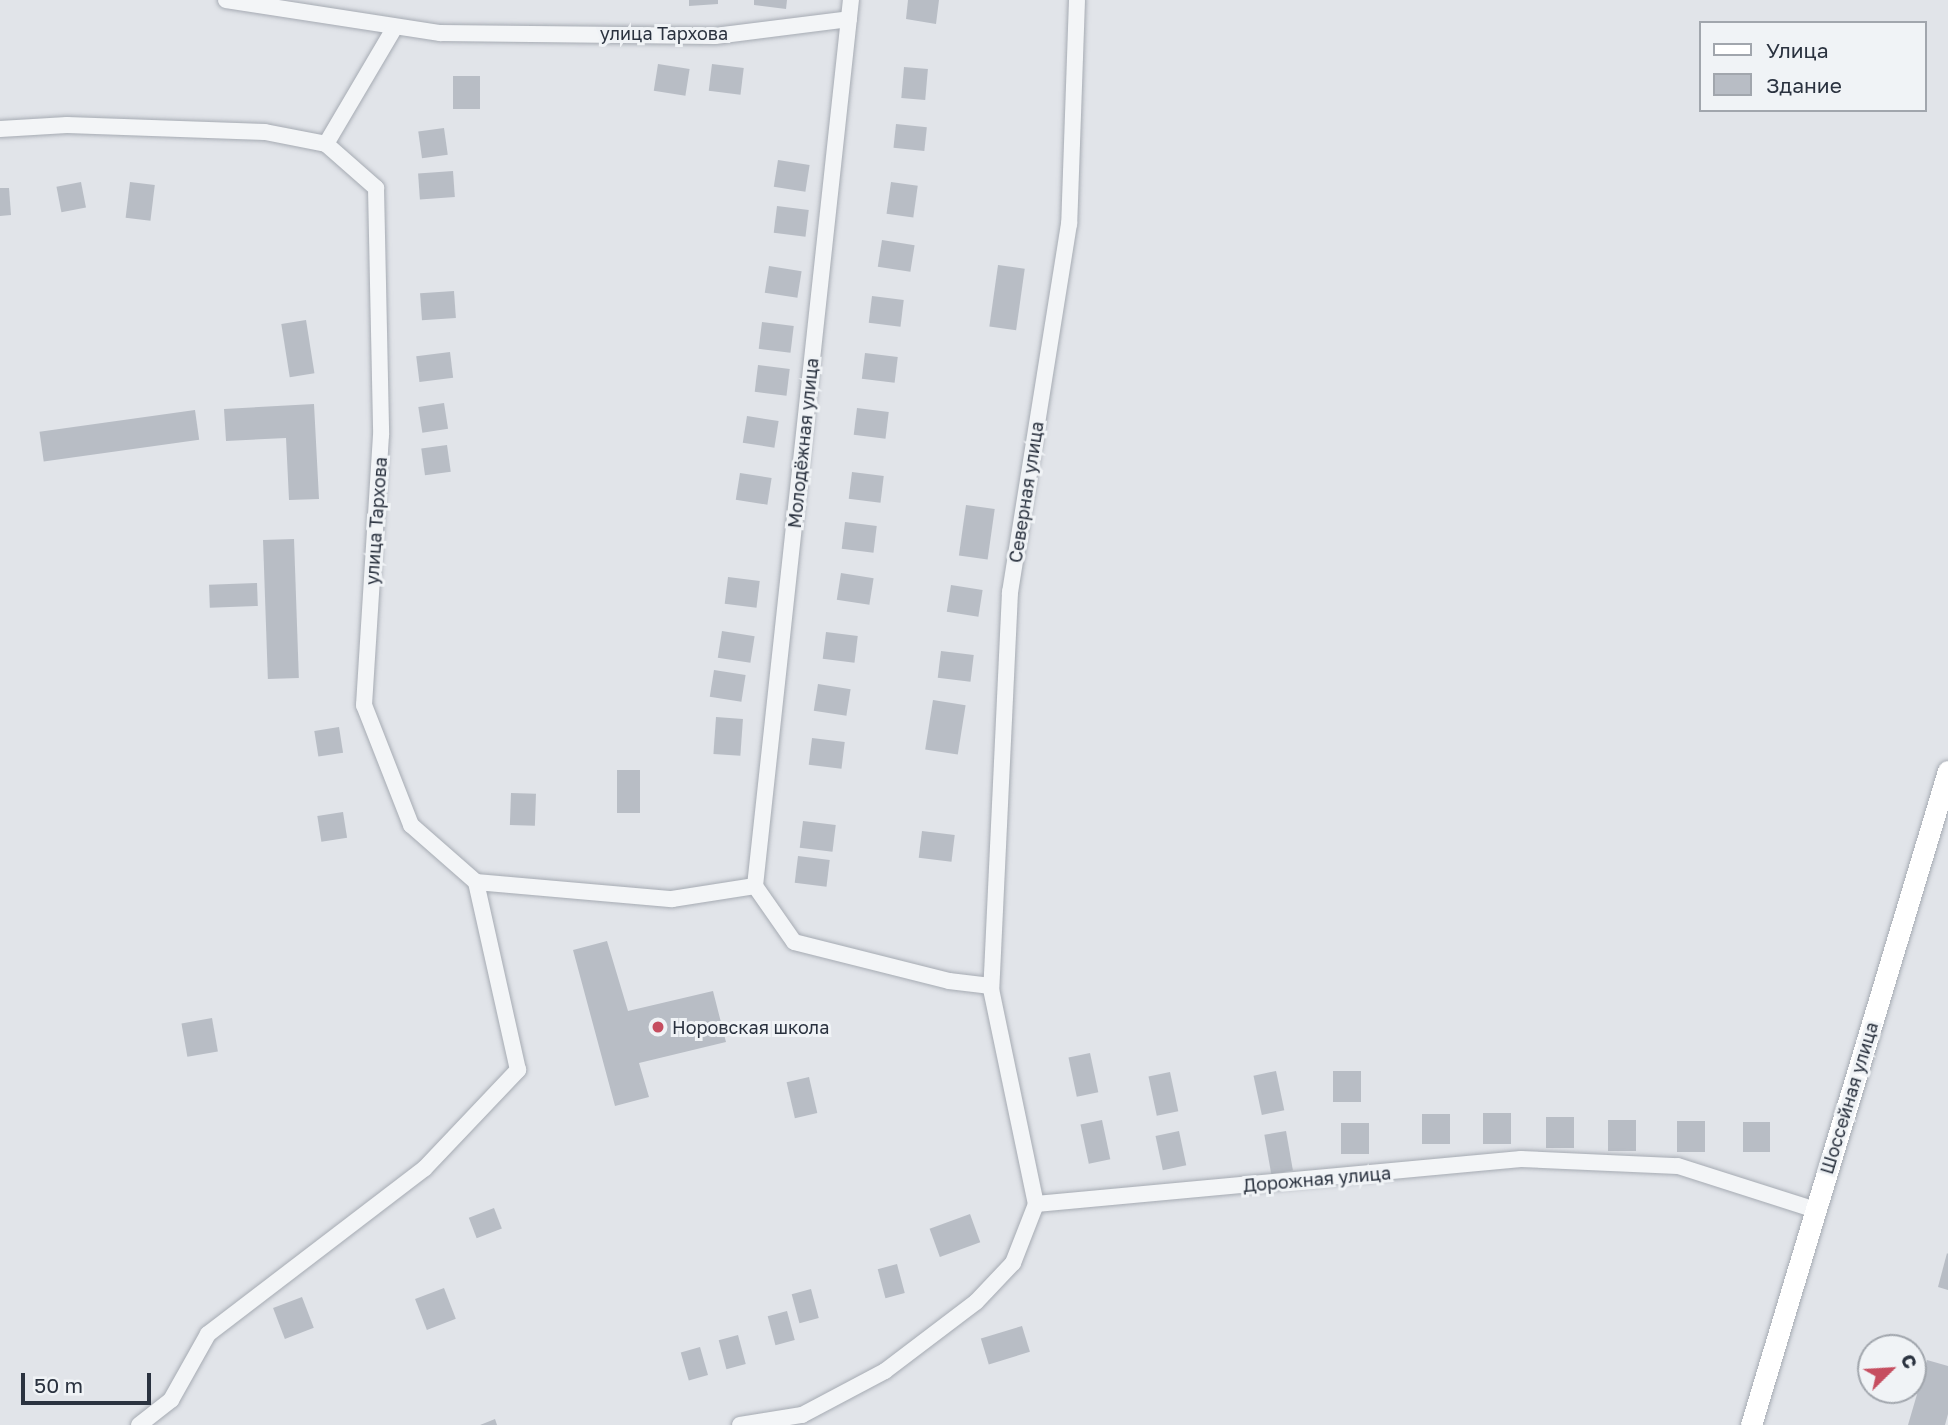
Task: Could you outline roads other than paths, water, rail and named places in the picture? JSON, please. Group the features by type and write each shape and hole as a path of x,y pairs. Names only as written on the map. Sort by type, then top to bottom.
{"main road":[{"name":"Шоссейная улица","path":"1751,1425 1948,771"}],"street":[{"name":"улица Тархова","path":"226,0 440,33 715,36 849,19"},
{"name":"Молодёжная улица","path":"755,886 851,0"},
{"name":"Северная улица","path":"991,986 1010,592 1069,225 1077,0"},
{"path":"0,129 67,125 265,132 326,144 395,27"},
{"name":"улица Тархова","path":"326,144 376,188 381,435 365,705 411,825 476,882"},
{"path":"139,1425 171,1400 208,1334 424,1169 518,1070 476,882 672,899 755,886 794,942 948,981 991,986 1036,1204 1013,1263 976,1302 885,1371 804,1420 740,1425"},
{"name":"Дорожная улица","path":"1036,1204 1521,1158 1678,1166 1816,1210"}],"place":[{"name":"Норовская школа","path":"658,1027"}]}
